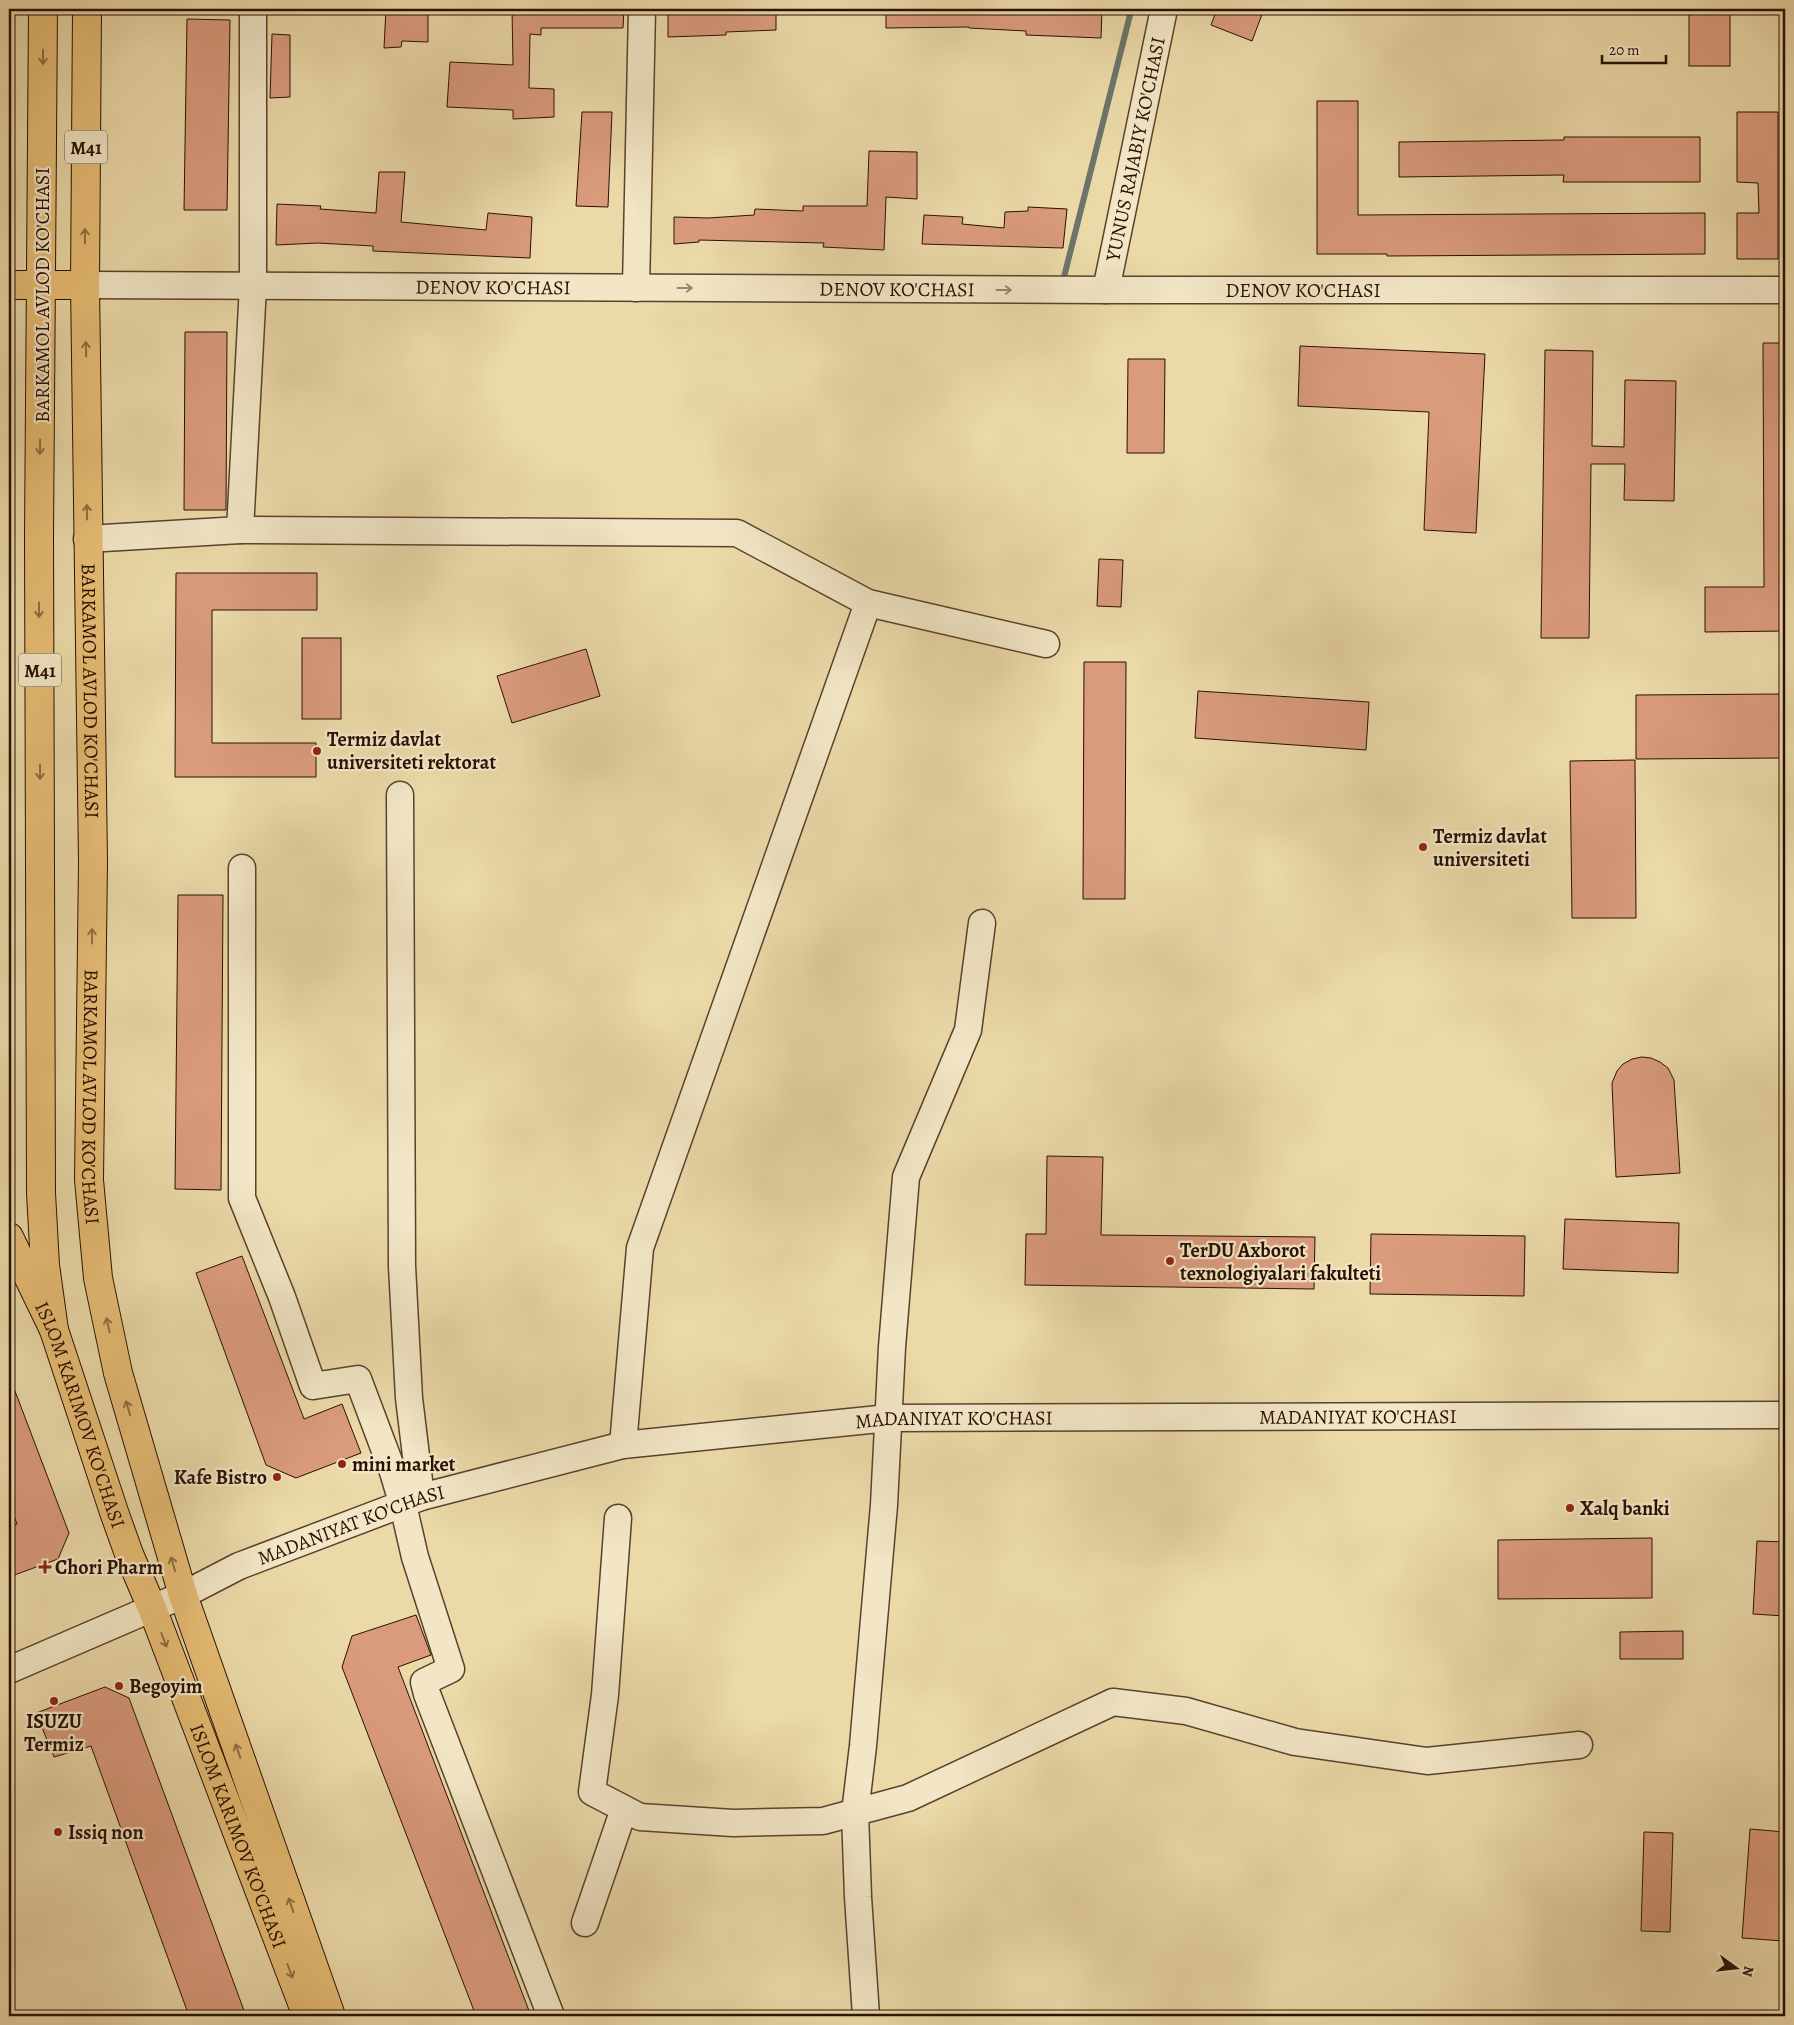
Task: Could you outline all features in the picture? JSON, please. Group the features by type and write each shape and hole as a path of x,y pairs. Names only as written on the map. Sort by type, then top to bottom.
{"main road":[{"name":"BARKAMOL AVLOD KO'CHASI","path":"43,9 39,536 41,1183 45,1266 54,1330"},
{"name":"BARKAMOL AVLOD KO'CHASI","path":"87,9 85,285 93,862 89,1180 98,1278 118,1373"},
{"name":"DENOV KO'CHASI","path":"9,285 85,285"},
{"name":"ISLOM KARIMOV KO'CHASI","path":"9,1237 54,1330 117,1520 307,2016"},
{"name":"ISLOM KARIMOV KO'CHASI","path":"118,1373 183,1595 331,2016"}],"street":[{"path":"240,530 253,286 253,9"},
{"path":"636,288 642,9"},
{"name":"YUNUS RAJABIY KO'CHASI","path":"1106,290 1164,9"},
{"name":"DENOV KO'CHASI","path":"85,285 1106,290 1785,290"},
{"path":"88,539 240,530 737,532 868,603 1046,644"},
{"path":"623,1445 640,1248 868,603"},
{"path":"400,796 402,1266 415,1557 451,1669 424,1682 551,2016"},
{"path":"242,868 242,1198 282,1297 313,1386 358,1379 393,1472 412,1501"},
{"path":"866,2016 858,1897 855,1813 876,1592 906,1176 968,1030 982,923"},
{"name":"MADANIYAT KO'CHASI","path":"9,1670 183,1595 239,1566 412,1501 623,1445 889,1418 1785,1415"},
{"path":"618,1518 605,1694 592,1792 640,1817 733,1823 823,1821 908,1798 1112,1702 1186,1712 1295,1742 1427,1761 1579,1745"},
{"path":"585,1923 624,1809"}],"building":[{"path":"386,9 428,9 428,42 402,41 401,47 384,48"},
{"path":"512,9 624,9 623,28 541,28 541,35 530,34 529,88 554,89 554,117 513,119 513,110 447,107 450,62 513,65"},
{"path":"668,9 776,9 776,30 726,32 726,35 668,37"},
{"path":"886,9 1102,9 1101,38 1026,35 1026,31 969,27 886,28"},
{"path":"1217,9 1264,9 1252,41 1211,25"},
{"path":"1689,9 1730,9 1730,66 1689,66"},
{"path":"187,19 230,20 227,210 184,210"},
{"path":"272,34 290,35 290,97 270,98"},
{"path":"1317,101 1358,101 1358,215 1705,213 1705,254 1387,256 1387,254 1317,254"},
{"path":"582,112 612,112 608,207 576,206"},
{"path":"1737,112 1778,112 1778,259 1737,259 1737,213 1759,213 1758,183 1737,182"},
{"path":"1564,137 1700,137 1700,182 1563,182 1564,175 1399,177 1399,142 1564,140"},
{"path":"869,151 917,152 917,199 886,197 884,250 823,247 824,243 699,240 699,242 674,244 674,217 708,218 754,215 755,209 803,211 803,206 867,206"},
{"path":"379,172 405,172 401,222 486,230 488,213 532,217 530,258 373,251 373,246 318,243 276,245 277,204 321,206 320,209 376,213"},
{"path":"1028,207 1067,209 1063,248 922,244 924,215 963,217 962,224 1004,228 1005,212 1028,211"},
{"path":"185,332 227,332 226,510 184,510"},
{"path":"1763,343 1785,343 1785,631 1705,632 1705,587 1764,587"},
{"path":"1300,346 1485,354 1476,533 1424,530 1429,412 1298,406"},
{"path":"1545,350 1593,351 1592,446 1624,447 1625,380 1676,381 1674,501 1624,500 1625,464 1591,464 1589,638 1541,638"},
{"path":"1128,359 1165,359 1164,453 1127,453"},
{"path":"1099,559 1123,560 1121,607 1097,606"},
{"path":"176,573 317,573 317,610 212,610 212,743 316,743 316,777 175,777"},
{"path":"302,638 341,638 341,719 302,719"},
{"path":"586,649 600,696 512,723 497,676"},
{"path":"1084,662 1126,662 1125,899 1083,899"},
{"path":"1198,691 1369,702 1366,750 1195,738"},
{"path":"1785,694 1785,758 1636,759 1636,695"},
{"path":"1635,760 1636,918 1572,918 1570,761"},
{"path":"178,895 223,895 221,1190 175,1189"},
{"path":"1642,1057 1660,1062 1668,1068 1674,1080 1680,1173 1616,1177 1612,1083 1617,1071 1623,1064 1632,1059"},
{"name":"TerDU Axborot texnologiyalari fakulteti","path":"1047,1156 1103,1157 1101,1235 1315,1237 1314,1289 1025,1285 1026,1234 1046,1234"},
{"path":"1565,1219 1679,1223 1678,1273 1563,1269"},
{"path":"1371,1234 1525,1236 1524,1296 1370,1294"},
{"path":"242,1256 304,1419 342,1404 361,1453 296,1478 266,1465 196,1273"},
{"path":"9,1378 69,1533 58,1559 9,1577 9,1527 17,1524 9,1503"},
{"path":"1652,1538 1652,1598 1498,1599 1498,1540"},
{"path":"1757,1541 1785,1542 1785,1616 1753,1614"},
{"path":"416,1615 431,1655 398,1667 531,2016 476,2016 342,1667 352,1636"},
{"path":"1683,1631 1683,1659 1620,1659 1620,1632"},
{"path":"105,1687 129,1698 246,2016 189,2016 91,1746 54,1757 36,1713"},
{"path":"1750,1829 1785,1832 1783,1941 1742,1938"},
{"path":"1644,1832 1673,1833 1670,1932 1641,1931"}],"waterway":[{"path":"1064,277 1131,11"}],"place":[{"name":"Termiz davlat universiteti rektorat","path":"317,751"},
{"name":"Termiz davlat universiteti","path":"1423,847"},
{"name":"TerDU Axborot texnologiyalari fakulteti","path":"1170,1261"},
{"name":"mini market","path":"342,1464"},
{"name":"Kafe Bistro","path":"277,1477"},
{"name":"Xalq banki","path":"1570,1508"},
{"name":"Chori Pharm","path":"45,1567"},
{"name":"Begoyim","path":"119,1686"},
{"name":"ISUZU Termiz","path":"54,1701"},
{"name":"Issiq non","path":"58,1832"}]}
